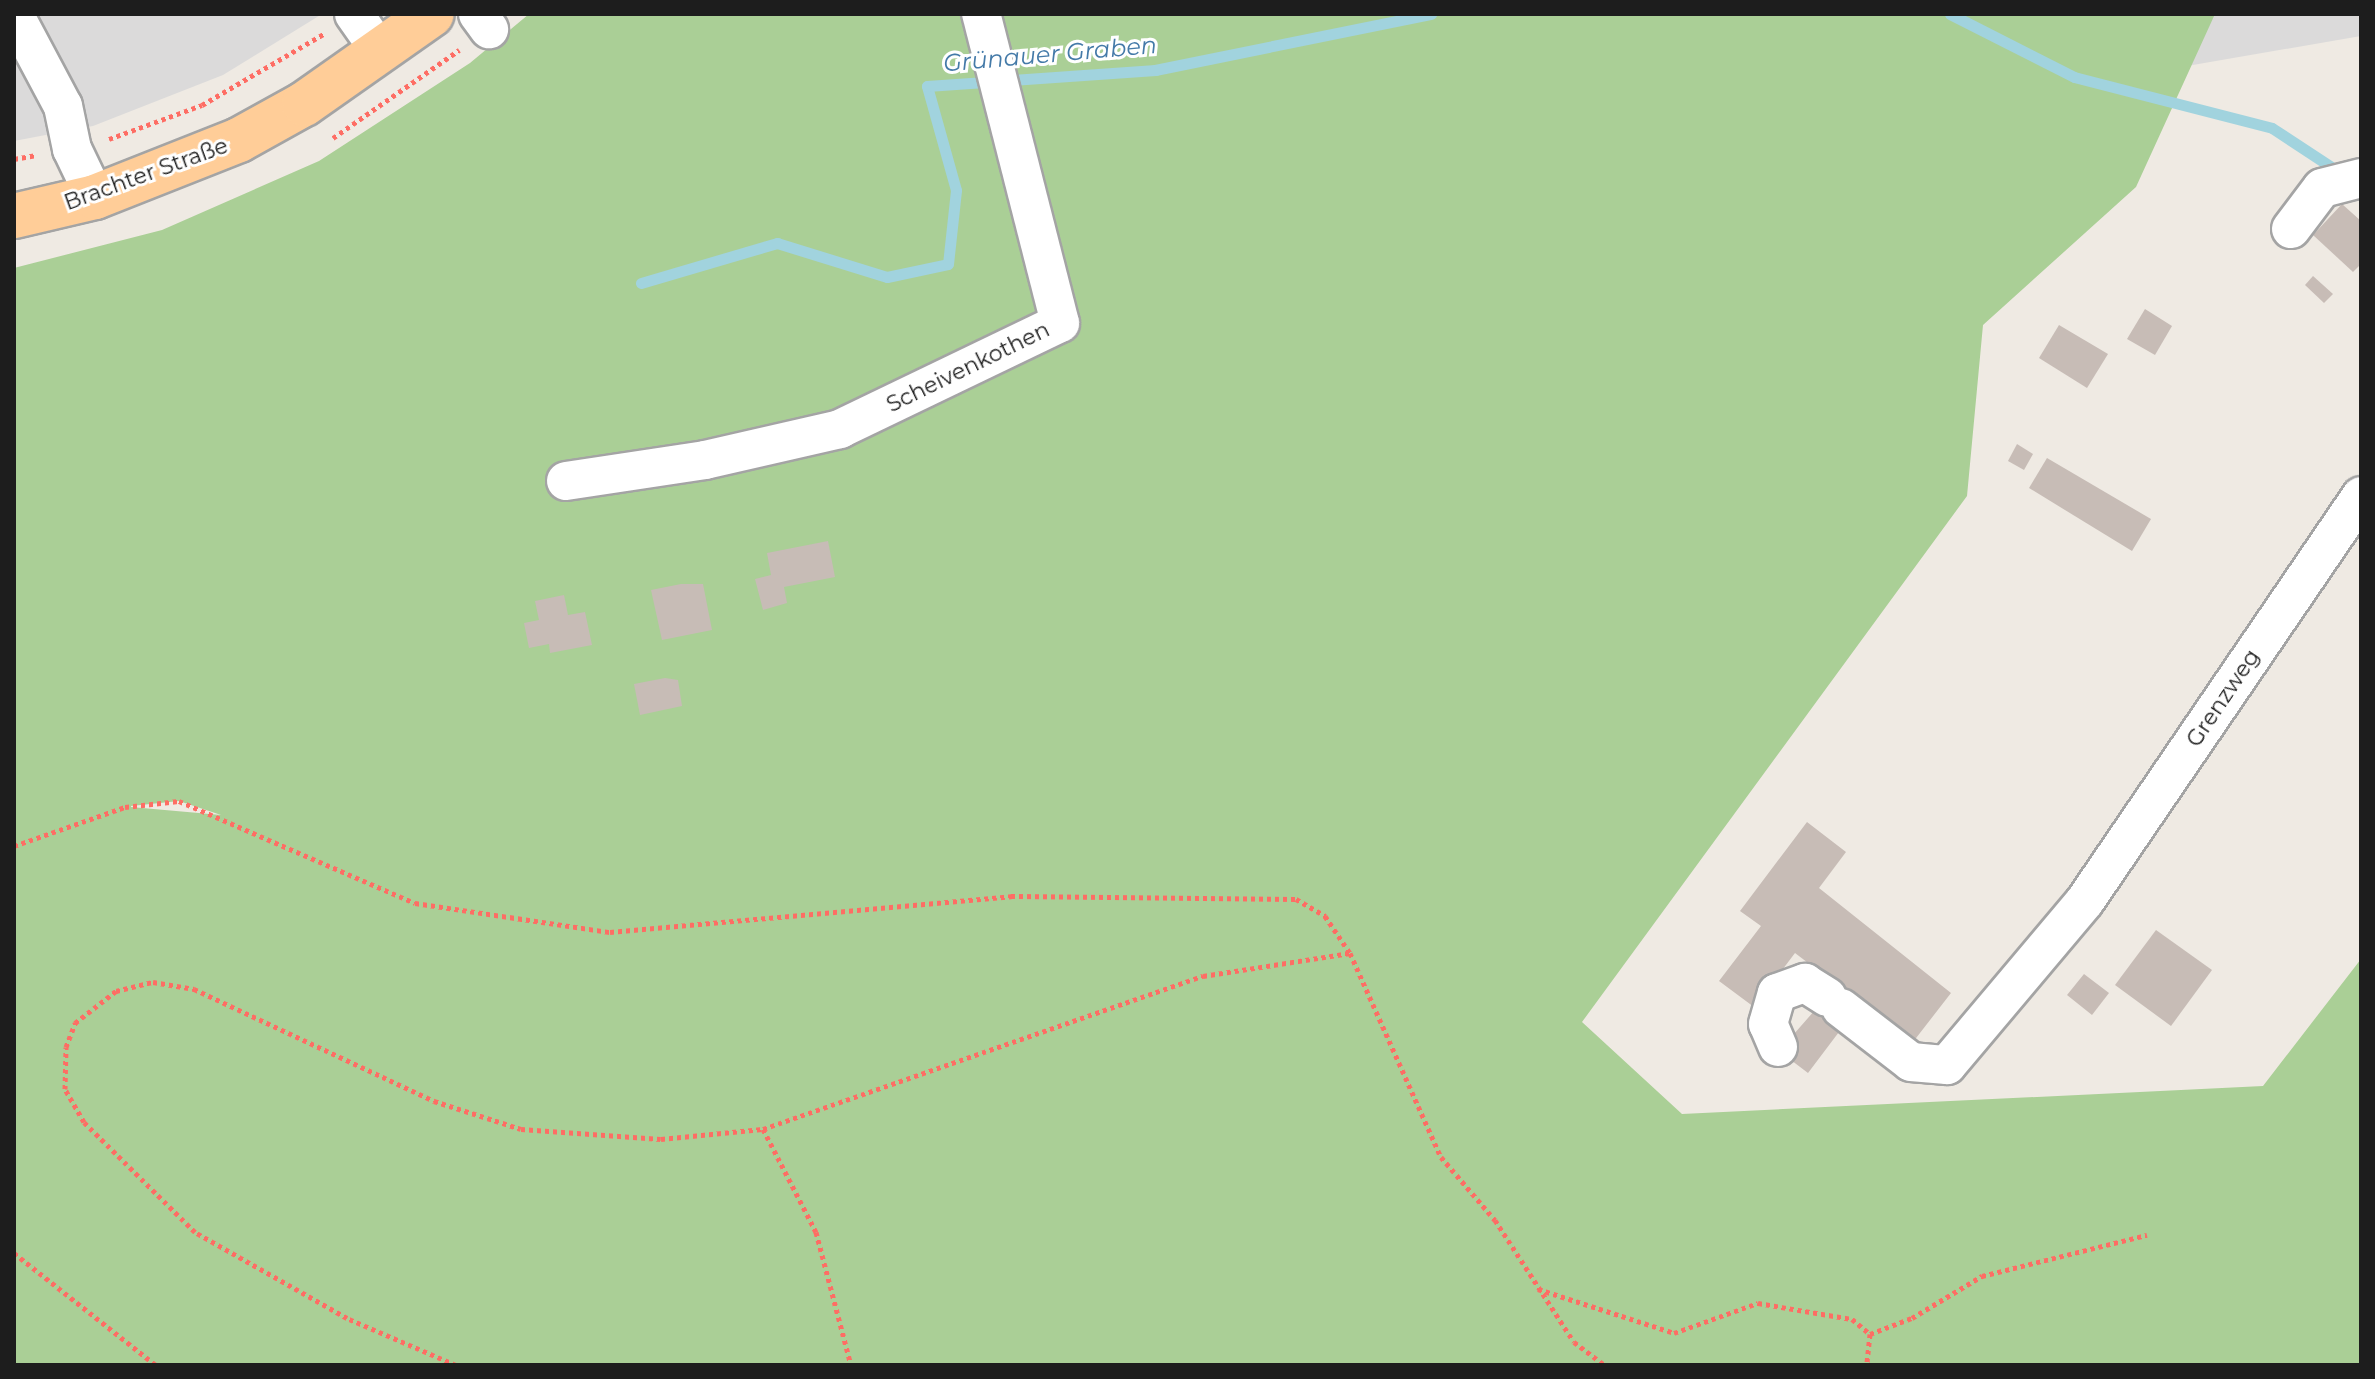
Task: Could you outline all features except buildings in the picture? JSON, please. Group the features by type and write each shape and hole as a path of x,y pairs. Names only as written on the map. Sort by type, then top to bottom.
{"main road":[{"name":"Brachter Straße","path":"14,216 95,197 239,140 380,51 432,14"}],"street":[{"path":"14,14 63,106 72,149 95,197"},
{"name":"Scheivenkothen","path":"566,481 840,429 1060,323 981,14"},
{"path":"347,18 380,51"},
{"path":"2291,229 2322,188 2361,178"},
{"name":"Grenzweg","path":"1778,1047 1768,1024 1777,993 1805,983 1911,1062 1941,1069 2085,901 2361,496"}],"path":[{"path":"14,159 72,149 202,105 347,18"},
{"path":"14,846 125,807 179,801 415,903 610,932 1011,896 1280,898 1325,916 1350,953 1421,1124 1574,1342 1605,1365"},
{"path":"456,1365 347,1318 195,1232 84,1122 65,1089 66,1047 75,1023 116,991 153,982 194,989 434,1101 521,1129 661,1139 763,1129 1203,976 1350,953"},
{"path":"763,1129 816,1232 851,1365"},
{"path":"1870,1334 1912,1318 1982,1276 2147,1235"},
{"path":"14,1253 156,1365"},
{"path":"1537,1288 1674,1333 1733,1308 1775,1302 1852,1319 1870,1334"},
{"path":"1867,1365 1870,1334"}],"shaded area":[{"path":"14,14 322,14 223,75 93,126 14,141"},
{"path":"2215,14 2361,14 2361,36 2187,66"}],"green space":[{"path":"529,14 2215,14 2136,187 1983,325 1967,496 1582,1022 1682,1114 2263,1086 2361,959 2361,1365 14,1365 14,268 162,230 319,161 470,63","holes":["179,801 221,815 131,807 131,806"]}],"waterway":[{"name":"Grünauer Graben","path":"641,283 777,243 887,277 948,264 956,190 927,86 1155,70 1431,14"},
{"name":"Grünauer Graben","path":"1950,14 2074,77 2272,128 2342,174"}]}
